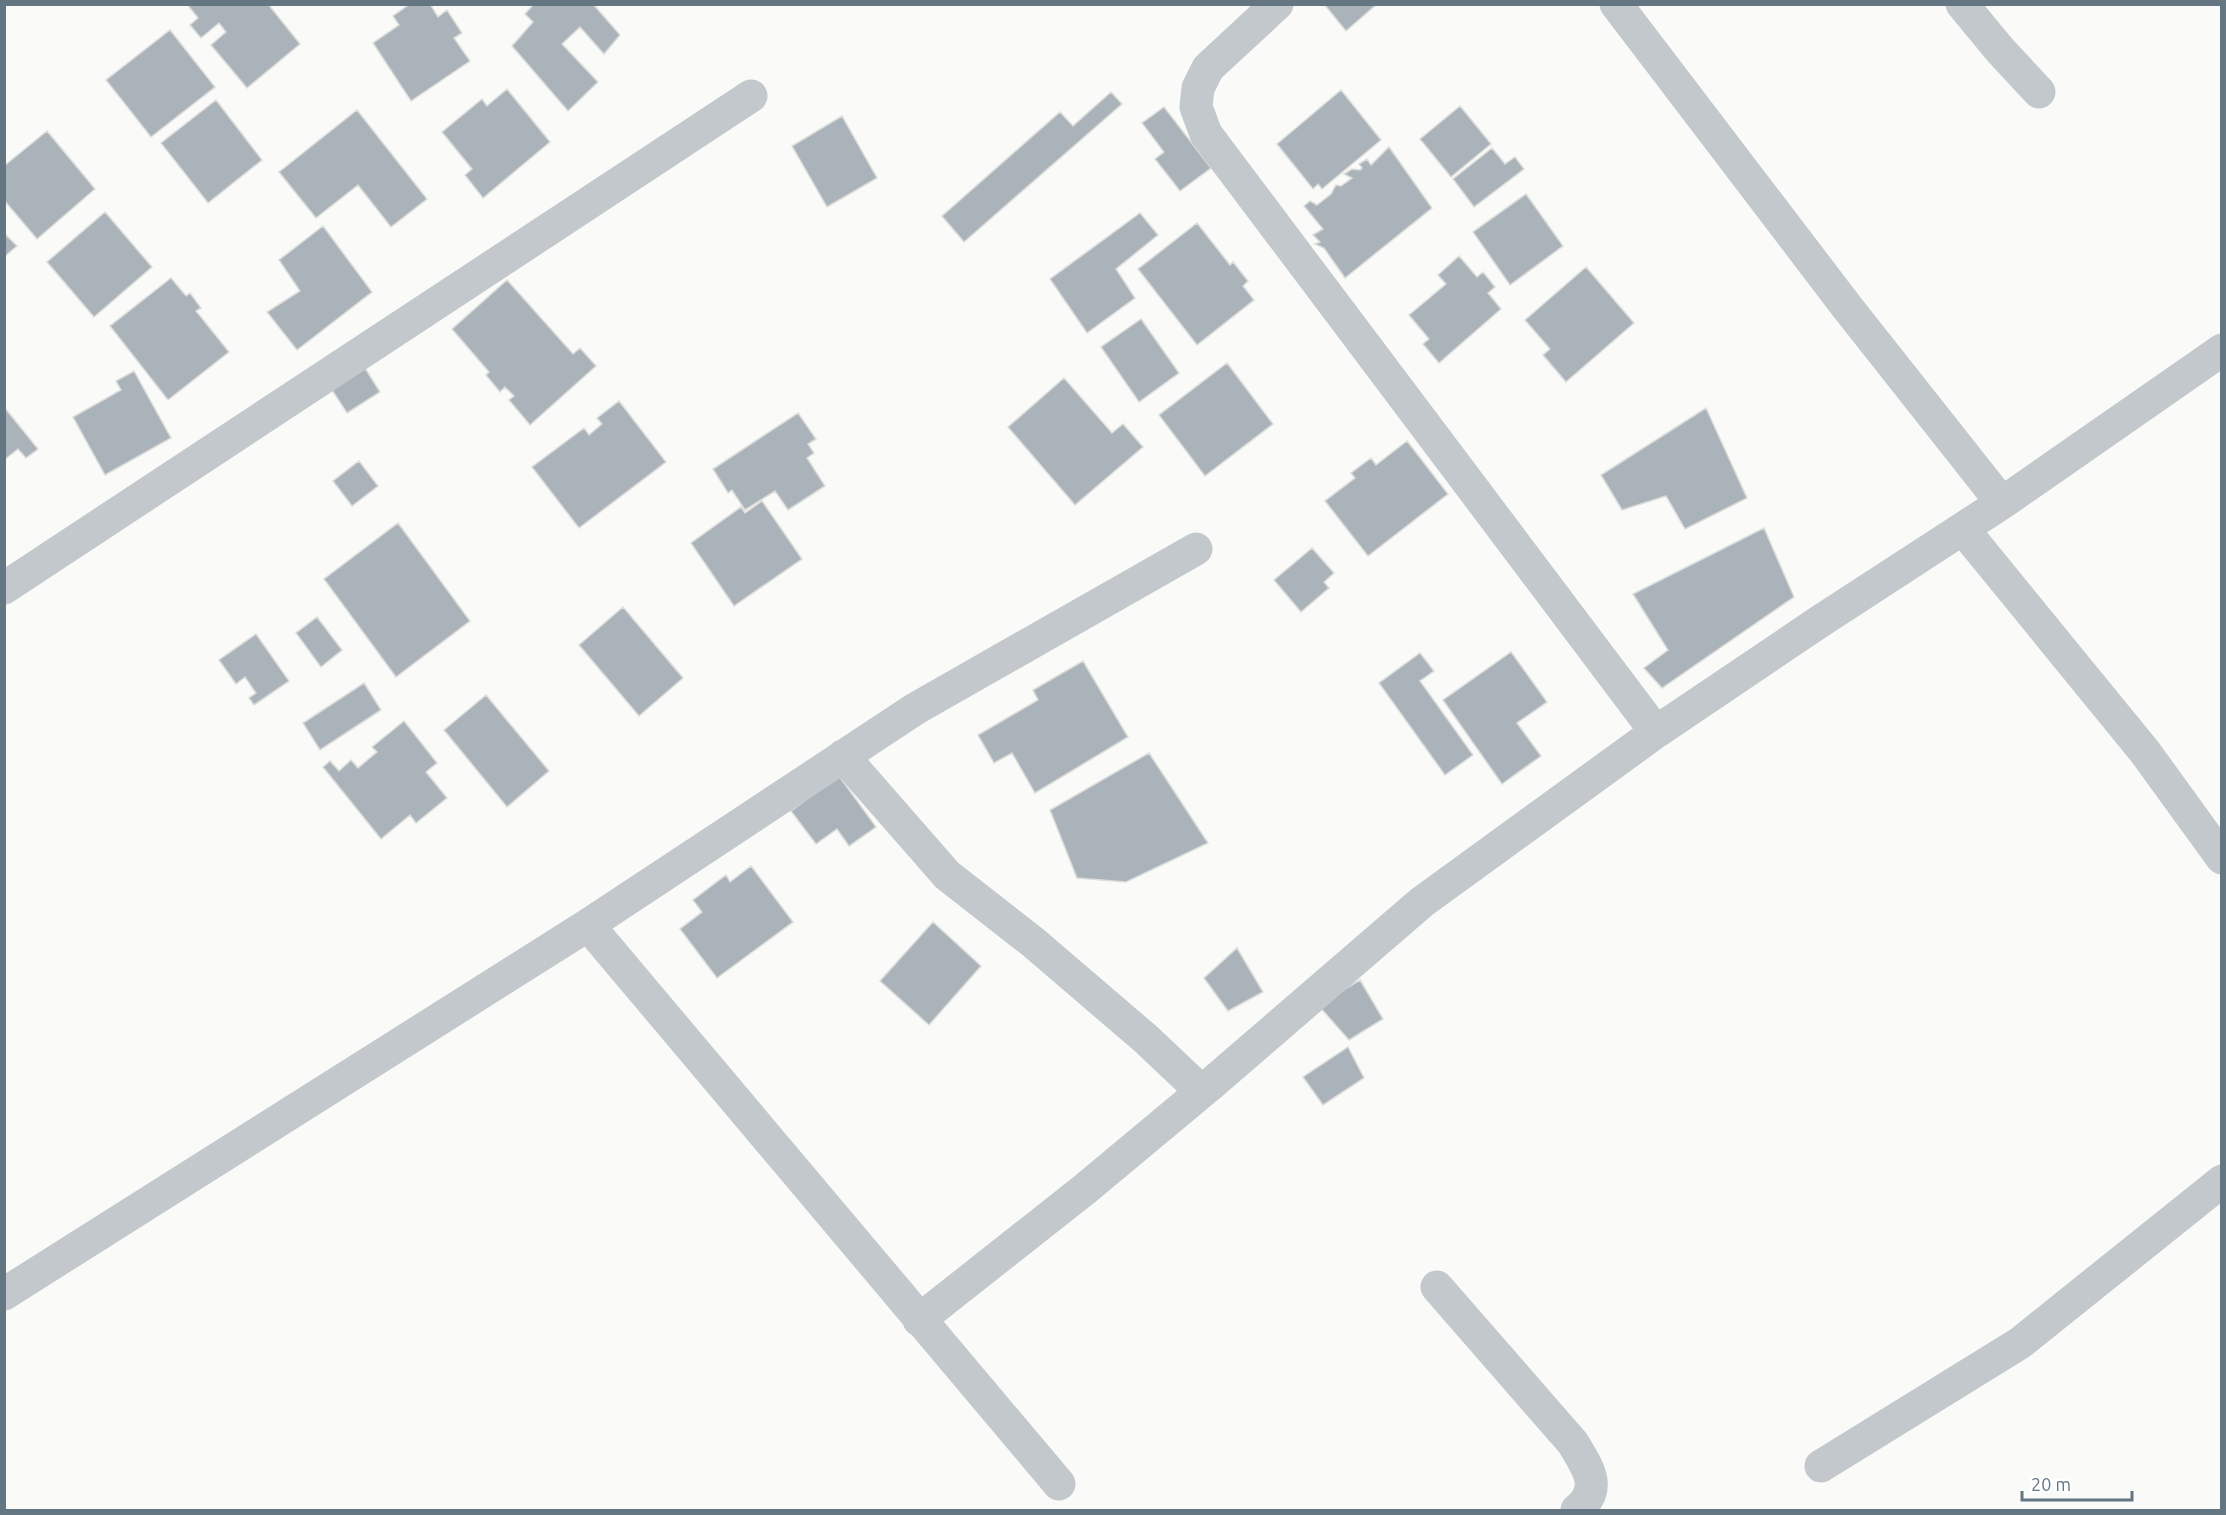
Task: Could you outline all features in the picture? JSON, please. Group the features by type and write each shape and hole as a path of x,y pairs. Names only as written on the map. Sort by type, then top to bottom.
{"street":[{"path":"1277,4 1208,68 1198,88 1196,107 1206,134 1656,732"},
{"path":"1616,4 1847,307 2002,503"},
{"path":"1962,4 2039,92"},
{"path":"4,588 751,96"},
{"path":"920,1320 1085,1189 1422,902 1656,732 2002,503 2222,350"},
{"path":"1963,529 2145,752 2222,858"},
{"path":"4,1294 588,926 915,710 1196,549"},
{"path":"843,756 947,875 1034,944 1146,1039 1201,1091"},
{"path":"588,926 1059,1484"},
{"path":"1821,1466 2020,1343 2222,1181"},
{"path":"1437,1287 1574,1443 1590,1473 1592,1482 1590,1493 1577,1510"}],"building":[{"path":"187,4 268,4 300,44 247,88 211,45 226,32 219,23 201,38 190,25 198,18"},
{"path":"410,4 430,4 438,17 447,10 462,33 454,38 470,61 411,101 373,43 399,25 393,16"},
{"path":"534,4 593,4 620,35 604,54 580,27 562,44 598,82 568,111 512,46 533,22 525,14"},
{"path":"1324,4 1377,4 1346,31"},
{"path":"170,30 215,87 151,137 106,80"},
{"path":"507,89 550,142 483,198 465,175 472,169 442,132 482,99 487,106"},
{"path":"1341,90 1381,140 1322,189 1318,184 1313,189 1277,144"},
{"path":"1111,92 1122,104 964,242 942,216 1060,112 1073,126"},
{"path":"216,100 262,160 208,203 161,143"},
{"path":"1460,106 1491,144 1451,177 1420,139"},
{"path":"1164,107 1211,168 1180,191 1155,159 1164,152 1142,123"},
{"path":"357,110 427,199 391,227 358,185 316,218 279,172"},
{"path":"842,116 877,178 827,207 792,146"},
{"path":"47,131 95,189 37,239 4,200 4,166"},
{"path":"1389,147 1432,208 1345,278 1324,248 1315,244 1320,242 1313,235 1323,229 1304,206 1310,201 1317,205 1331,194 1336,185 1341,186 1352,178 1344,174 1352,169 1360,170 1362,168 1359,164 1367,159 1371,165"},
{"path":"1492,148 1505,164 1515,157 1524,169 1474,207 1453,179"},
{"path":"1526,194 1563,246 1510,285 1473,232"},
{"path":"105,212 152,267 94,317 47,262"},
{"path":"1140,213 1158,235 1116,269 1135,298 1087,333 1050,279"},
{"path":"1197,223 1230,265 1233,262 1248,281 1243,286 1254,300 1197,345 1138,269"},
{"path":"323,226 372,292 297,350 267,312 300,291 279,260"},
{"path":"4,233 17,246 4,257"},
{"path":"1459,256 1477,277 1483,272 1495,287 1488,293 1501,309 1439,363 1423,344 1429,339 1409,315 1446,284 1438,275"},
{"path":"1586,267 1634,323 1566,382 1543,355 1550,349 1525,320"},
{"path":"171,278 186,296 190,293 201,308 196,311 229,352 168,400 110,326"},
{"path":"507,280 573,354 580,348 596,366 530,425 509,400 514,396 505,387 500,392 486,375 489,372 452,329"},
{"path":"1141,319 1179,373 1139,402 1101,347"},
{"path":"1227,363 1273,424 1205,476 1159,415"},
{"path":"363,365 380,392 347,413 330,387"},
{"path":"134,371 171,438 105,475 73,417 121,390 116,381"},
{"path":"1064,378 1112,433 1123,424 1143,447 1075,505 1008,427"},
{"path":"619,401 666,462 579,528 532,467 584,428 589,435 602,424 597,418"},
{"path":"4,407 38,449 26,458 18,449 4,460"},
{"path":"1706,408 1747,498 1685,529 1666,496 1622,510 1601,475"},
{"path":"798,413 816,439 808,444 814,453 807,458 825,486 788,510 775,491 745,510 732,490 728,493 713,469"},
{"path":"1407,441 1448,494 1368,556 1325,501 1355,478 1351,473 1371,458 1376,465"},
{"path":"359,461 378,486 352,506 333,481"},
{"path":"762,501 802,559 734,606 691,543 741,507 745,513"},
{"path":"398,523 470,621 396,677 324,579"},
{"path":"1764,528 1794,597 1662,688 1644,668 1668,650 1633,594"},
{"path":"1312,548 1334,573 1324,582 1329,588 1301,612 1274,580"},
{"path":"623,607 683,678 639,716 579,645"},
{"path":"317,617 342,650 321,667 296,633"},
{"path":"256,634 289,681 254,705 249,698 256,693 245,677 236,684 219,660"},
{"path":"1511,652 1547,702 1517,723 1541,756 1502,784 1443,700"},
{"path":"1420,653 1434,671 1420,681 1473,755 1445,775 1379,683"},
{"path":"1083,661 1128,737 1035,793 1012,753 994,763 978,735 1038,700 1033,690"},
{"path":"364,683 381,710 320,750 303,723"},
{"path":"486,695 549,771 507,807 444,730"},
{"path":"404,721 437,763 426,772 447,798 416,823 410,815 381,839 323,767 330,761 339,771 351,760 358,768 377,752 372,747"},
{"path":"1149,753 1208,843 1126,882 1077,878 1050,810"},
{"path":"839,776 876,827 849,846 837,829 816,844 791,811"},
{"path":"751,866 793,922 717,978 680,929 702,912 693,900 726,875 730,882"},
{"path":"933,922 981,966 929,1025 880,981"},
{"path":"1237,948 1263,992 1228,1011 1204,978"},
{"path":"1360,980 1383,1019 1349,1040 1318,1005"},
{"path":"1348,1047 1364,1078 1323,1105 1303,1077"}]}
